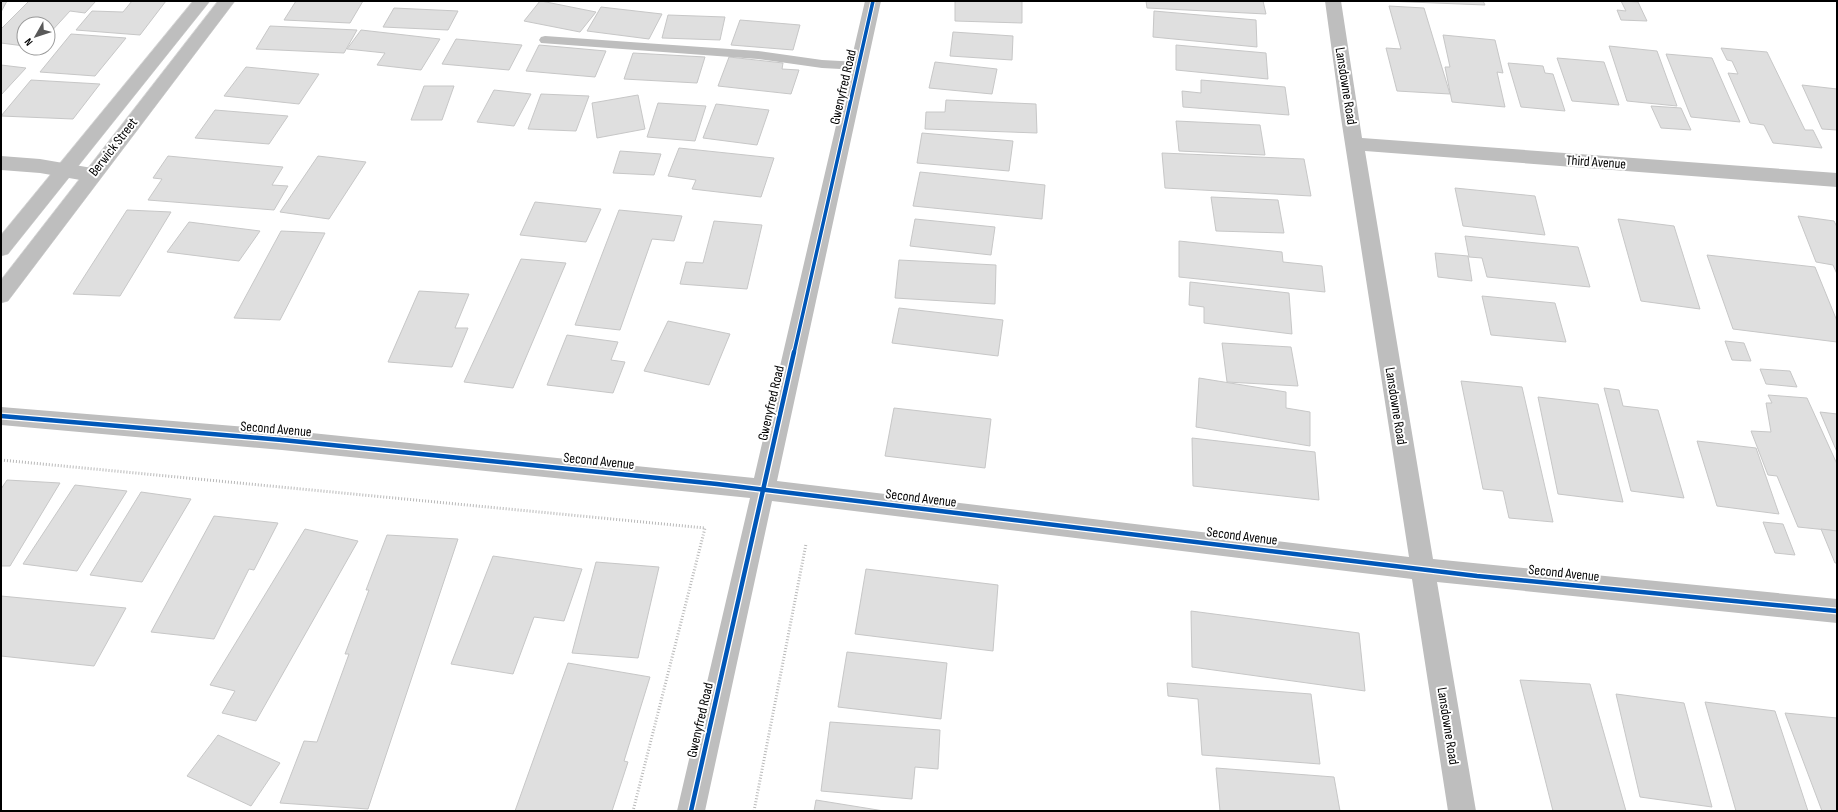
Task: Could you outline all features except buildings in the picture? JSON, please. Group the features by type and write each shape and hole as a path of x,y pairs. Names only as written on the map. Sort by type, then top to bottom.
{"street":[{"name":"Berwick Street","path":"1,249 202,1"},
{"name":"Berwick Street","path":"1,295 227,1"},
{"name":"Gwenyfred Road","path":"691,811 873,1"},
{"name":"Lansdowne Road","path":"1333,1 1422,568 1462,811"},
{"name":"Third Avenue","path":"1355,144 1837,180"},
{"path":"1,163 40,166 92,175"},
{"name":"Second Avenue","path":"1,416 282,440 762,490 1422,568 1477,576 1837,611"}],"lane":[{"path":"545,40 758,55 822,64 859,66"}],"path":[{"path":"1,460 705,528 633,811"},
{"path":"754,811 806,544"}],"cycle path":[{"path":"691,811 873,1"},
{"path":"1,416 282,440 717,484 1477,576 1837,611"}]}
